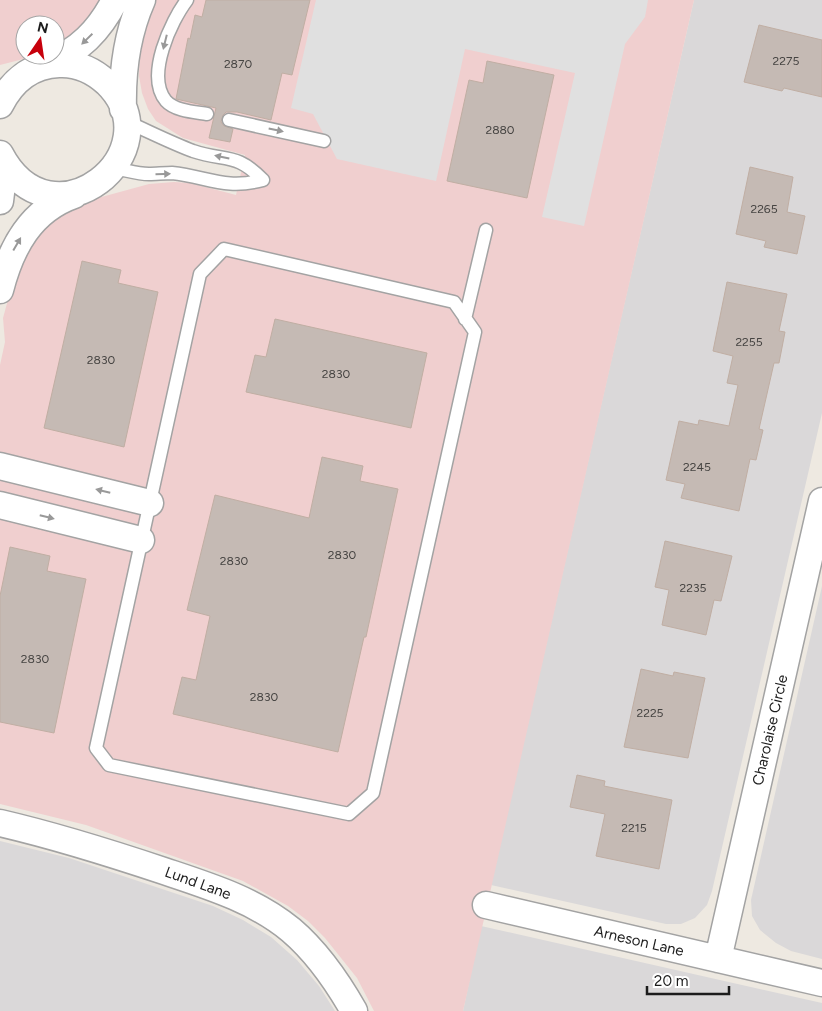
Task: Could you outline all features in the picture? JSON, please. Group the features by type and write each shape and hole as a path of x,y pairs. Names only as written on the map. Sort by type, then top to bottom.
{"street":[{"path":"0,105 7,91 8,80 72,53 88,40 105,19 115,0"},
{"path":"0,290 11,255 34,220 58,200 82,192 100,182 114,168 124,149 127,129 122,88 126,52 142,0"},
{"path":"40,67 60,64 81,66 99,76 114,90 124,115"},
{"path":"0,154 8,168 22,182 40,192 61,195 82,192"},
{"path":"0,160 2,185 0,201"},
{"path":"0,466 150,503"},
{"name":"Charolaise Circle","path":"718,959 822,501"},
{"path":"0,505 141,540"},
{"name":"Lund Lane","path":"0,823 69,839 236,896 291,930 319,958 337,982 354,1011"},
{"name":"Arneson Lane","path":"486,905 822,983"}],"lane":[{"path":"188,0 173,21 166,37 159,76 161,89 166,101 176,107 206,114"},
{"path":"114,168 147,174 170,173 190,176 232,186 244,186 263,180 249,166 235,159 194,151 157,137 124,115"},
{"path":"229,120 324,141"},
{"path":"465,319 486,230"},
{"path":"224,249 454,302 465,319 475,332 373,793 349,814 109,765 96,748 200,274 224,249"}],"shaded area":[{"path":"0,0 105,0 82,29 65,40 65,15 15,15 15,61 0,65"},
{"path":"153,0 694,0 463,1011 374,1011 357,978 325,938 308,921 288,906 243,881 86,825 0,804 0,365 5,342 3,318 14,278 26,253 49,220 76,204 149,184 174,182 190,183 236,195 245,155 183,138 156,121 148,109 142,93 139,76 140,48"},
{"path":"316,0 648,0 645,17 625,44 584,226 542,217 575,73 465,49 436,181 337,159 313,114 291,108"},
{"path":"694,0 822,0 822,413 712,891 707,905 695,918 681,924 666,924 491,885"},
{"path":"822,586 822,959 791,951 776,943 760,930 752,916 751,900"},
{"path":"0,841 69,858 213,906 243,920 271,937 297,960 319,986 335,1011 0,1011"},
{"path":"481,926 822,1003 822,1011 463,1011"}],"building":[{"path":"206,0 310,0 292,75 282,73 271,120 237,112 226,112 221,122 224,126 233,129 230,142 209,138 216,108 176,99 188,38 190,39 195,15 202,17"},
{"path":"759,25 822,40 822,97 784,88 782,91 744,82"},
{"path":"487,61 554,75 527,198 447,181 469,80 483,83"},
{"path":"750,167 793,177 787,212 805,216 797,254 764,247 766,241 736,234"},
{"path":"82,261 121,270 118,283 158,292 124,447 44,428"},
{"path":"727,282 787,294 779,331 785,332 779,363 774,363 759,429 763,430 756,460 750,459 739,511 681,498 685,484 666,480 679,421 698,425 699,420 729,426 738,385 727,383 733,356 713,351"},
{"path":"275,319 427,353 411,428 246,392 255,355 266,357"},
{"path":"322,457 363,466 360,481 398,489 366,637 364,637 338,752 173,714 182,677 196,680 210,616 187,610 215,495 309,518"},
{"path":"665,541 732,556 721,601 714,600 706,635 662,625 669,590 655,587"},
{"path":"10,547 50,556 47,571 86,579 54,733 0,722 0,596"},
{"path":"641,669 673,676 674,672 705,678 688,758 624,747"},
{"path":"577,775 605,781 604,786 672,800 659,869 596,856 605,814 570,807"}]}
